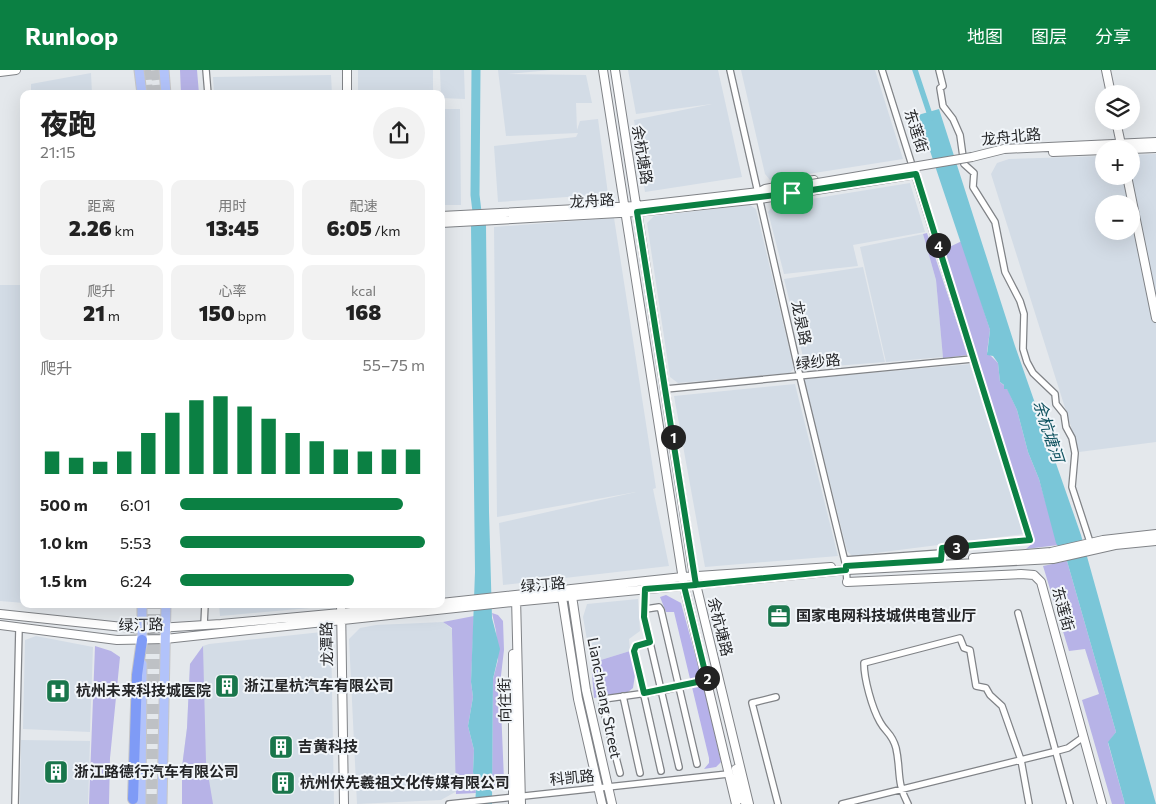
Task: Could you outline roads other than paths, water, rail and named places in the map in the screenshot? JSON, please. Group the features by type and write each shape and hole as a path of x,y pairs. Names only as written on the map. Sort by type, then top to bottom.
{"highway":[{"path":"137,801 137,675 142,640"}],"main road":[{"path":"0,72 16,70"},
{"path":"139,70 142,90"},
{"path":"164,70 166,90"},
{"path":"348,70 348,90"},
{"name":"余杭塘路","path":"603,70 684,586 736,804"},
{"name":"余杭塘路","path":"614,70 666,389 694,576 749,804"},
{"path":"1106,70 1109,85"},
{"name":"龙舟北路","path":"1140,144 1156,142"},
{"name":"龙舟北路","path":"972,156 1004,149 1095,147"},
{"path":"1140,149 1156,148"},
{"name":"龙舟北路","path":"972,156 976,159 1005,154 1095,150"},
{"name":"龙舟路","path":"445,216 493,217 637,209 760,196 972,156"},
{"name":"龙舟路","path":"760,196 765,188 912,164"},
{"name":"龙舟路","path":"796,183 804,188 916,174"},
{"path":"1130,185 1156,318"},
{"name":"龙舟路","path":"445,221 465,218"},
{"path":"1088,546 1135,535 1156,534"},
{"path":"1088,546 1156,541"},
{"name":"绿汀路","path":"515,598 562,597 696,585 846,565 1052,556 1088,546"},
{"name":"绿汀路","path":"445,606 694,576 941,557 1052,556"},
{"name":"东莲街","path":"847,582 952,576 1034,575 1041,582 1082,738 1102,804"},
{"name":"Lianchuang Street","path":"572,596 586,690 612,804"},
{"name":"Lianchuang Street","path":"562,597 578,699 602,804"},
{"name":"向往街","path":"515,598 517,800"},
{"name":"绿汀路","path":"445,603 472,603"},
{"path":"142,608 142,640"},
{"path":"162,804 166,608"},
{"name":"龙潭路","path":"341,608 344,804"},
{"name":"绿汀路","path":"0,625 117,640 142,640 165,639 407,608"},
{"name":"绿汀路","path":"0,614 142,629 341,617 425,608"},
{"path":"724,754 729,763 740,804"},
{"path":"738,756 734,762 744,804"}],"street":[{"path":"206,70 208,90"},
{"name":"龙泉路","path":"730,70 800,376 846,565 847,582"},
{"name":"东莲街","path":"882,70 1030,540 942,548 941,557"},
{"path":"939,70 943,86 940,88 943,106 954,119 960,135 964,164 974,174 976,195 995,222 1005,272 1020,301 1024,314 1022,342 1025,355 1034,373 1055,394 1056,404 1064,414 1066,427 1072,438 1075,453 1072,487 1088,546"},
{"name":"绿纱路","path":"666,389 972,359"},
{"path":"645,589 646,608 644,617 679,768"},
{"path":"646,608 659,607 661,610 697,764"},
{"path":"204,625 205,608"},
{"path":"1018,613 1070,804"},
{"path":"15,804 19,628"},
{"path":"908,804 900,789 896,749 890,732 880,723 864,676 864,663 877,658 960,638 964,648 970,650 976,686 986,688 990,695 1002,706 1021,760 1030,804"},
{"path":"650,642 636,646 634,651 661,772"},
{"path":"620,773 602,704 604,699 661,691 707,680"},
{"path":"623,696 640,773"},
{"path":"776,697 752,703 778,804"},
{"path":"842,804 1068,748 1082,738"},
{"name":"科凯路","path":"449,804 494,799 517,800 598,788 728,774"}],"water":[{"path":"939,109 1015,346 1081,535 1156,804 1125,804 1108,742 1116,732 1067,561 1056,543 1039,479 1028,452 1017,410 1007,389 1004,389 1004,385 1000,382 998,363 993,356 987,355 990,330 918,115"},
{"path":"471,225 486,225 492,618 500,649 493,679 492,804 475,804 474,750 468,726 473,697 471,682 475,572"}],"waterway":[{"path":"476,70 475,195 480,237"},
{"name":"余杭塘河","path":"915,70 931,118"}],"tunnel":[{"path":"146,70 148,90"},
{"path":"156,70 158,90"},
{"path":"147,804 149,608"},
{"path":"156,804 158,608"}],"place":[{"name":"国家电网科技城供电营业厅","path":"779,616"},
{"name":"浙江星杭汽车有限公司","path":"227,686"},
{"name":"杭州未来科技城医院","path":"58,691"},
{"name":"吉黄科技","path":"281,747"},
{"name":"浙江路德行汽车有限公司","path":"56,772"},
{"name":"杭州伏先羲祖文化传媒有限公司","path":"283,783"}]}
